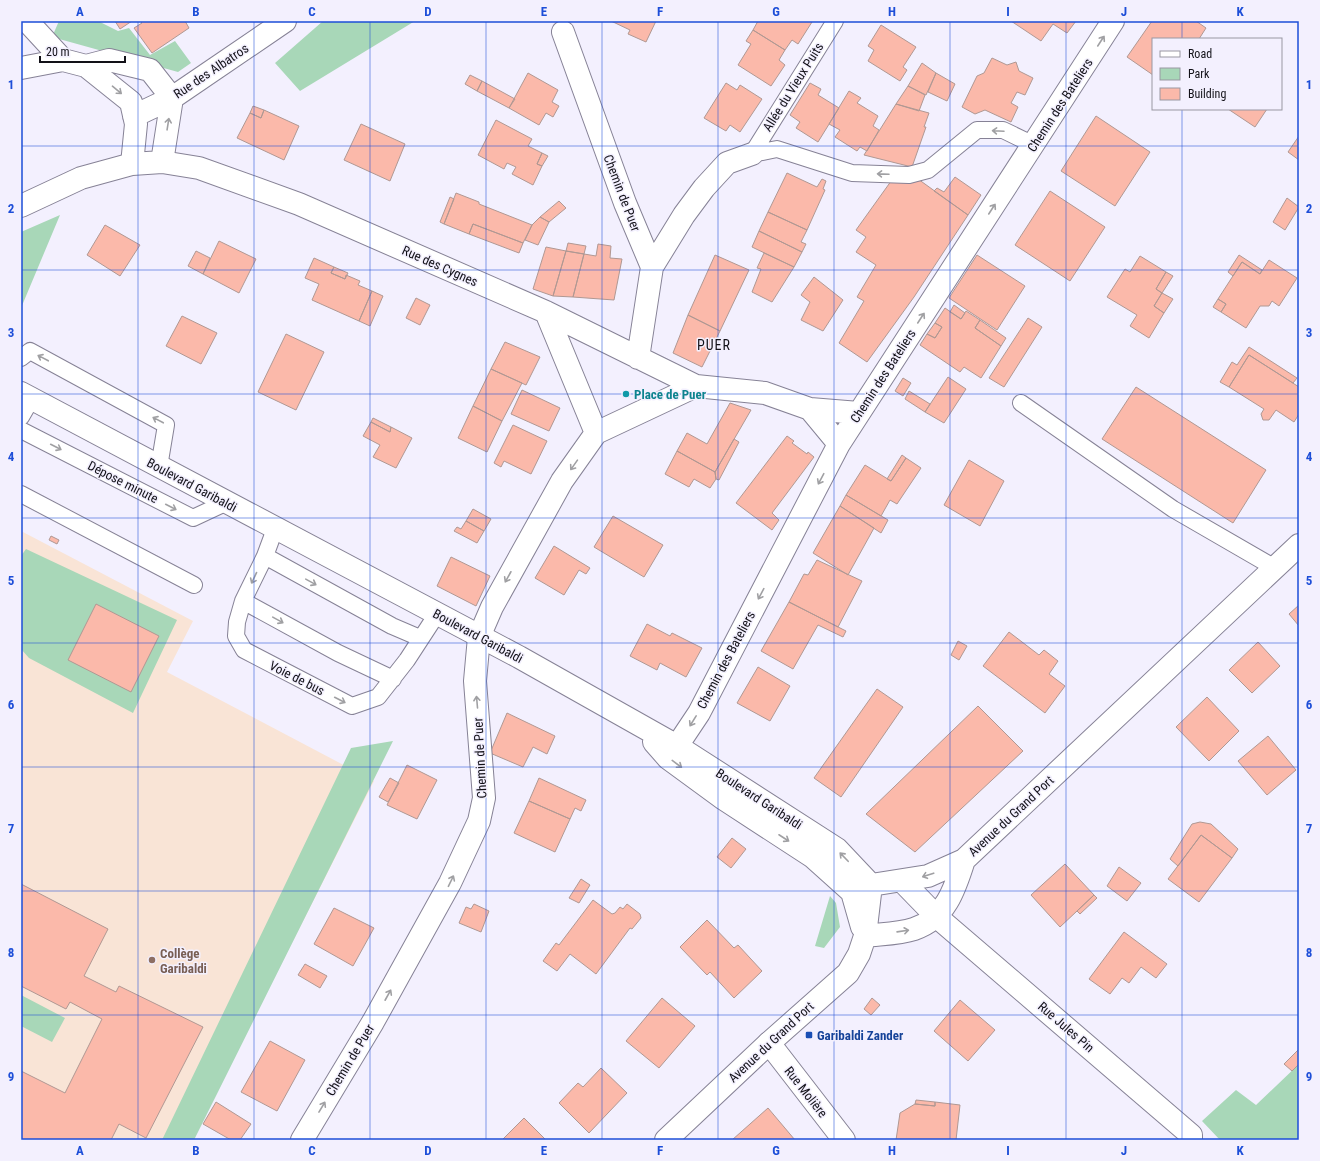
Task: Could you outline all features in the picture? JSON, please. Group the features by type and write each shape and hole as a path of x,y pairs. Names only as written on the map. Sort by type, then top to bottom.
{"street":[{"path":"27,21 63,60"},
{"name":"Rue des Albatros","path":"134,116 172,98 285,21"},
{"name":"Chemin des Bateliers","path":"678,746 699,713 839,444 1113,21"},
{"name":"Chemin de Puer","path":"563,32 623,196 652,267"},
{"path":"21,68 63,60 86,66 131,102 136,124 132,164"},
{"path":"86,66 109,60 150,70 172,98 162,162"},
{"path":"638,358 652,267 684,215 704,188 727,163 752,154"},
{"name":"Rue des Cygnes","path":"21,206 81,178 132,164 162,162 199,168 299,204 546,312 696,386 765,393 810,409 859,413"},
{"path":"546,312 596,433 696,386"},
{"name":"Boulevard Garibaldi","path":"26,396 437,614 678,746 837,849 861,889"},
{"path":"810,409 839,444"},
{"name":"Chemin de Puer","path":"302,1140 388,994 450,883 479,821 484,798 475,681 479,637 492,606 562,481 596,433"},
{"name":"Avenue du Grand Port","path":"937,917 955,888 964,860 1299,545"},
{"path":"641,726 668,758 724,799 861,889 928,876 964,860"},
{"name":"Rue Jules Pin","path":"902,881 937,917 1191,1135 1191,1140"},
{"path":"861,889 865,936 914,929 937,917"},
{"name":"Avenue du Grand Port","path":"666,1140 769,1043 848,973 859,954 865,936"},
{"name":"Rue Molière","path":"769,1043 844,1140"}],"lane":[{"name":"Allée du Vieux Puits","path":"752,154 835,21"},
{"path":"752,154 777,149 852,173 909,174 928,170 977,130 1004,130 1034,145"},
{"path":"21,358 30,351 166,424 159,467"},
{"path":"21,418 26,396"},
{"path":"1021,403 1173,509 1275,568"},
{"name":"Dépose minute","path":"21,430 193,518 225,502"},
{"path":"21,494 194,585"},
{"name":"Voie de bus","path":"275,529 265,556 243,601 237,622 236,636 244,650 352,706 378,697 393,679 437,614"},
{"path":"265,556 392,626 420,638"},
{"path":"243,601 338,653 393,679"}],"shaded area":[{"name":"Collège Garibaldi","path":"21,531 193,621 167,672 374,781 192,1140 21,1140"}],"green space":[{"path":"59,21 98,21 118,31 129,28 150,55 175,41 191,63 178,72 52,37"},
{"path":"323,21 415,21 300,91 275,63"},
{"path":"60,215 21,308 21,232"},
{"path":"26,549 177,620 133,713 29,658 21,649 21,556"},
{"path":"393,741 194,1140 162,1140 351,748"},
{"path":"830,896 836,903 840,927 824,948 815,946"},
{"path":"21,995 65,1018 52,1042 21,1026"},
{"path":"1299,1064 1299,1140 1220,1140 1202,1121 1236,1090 1256,1105"}],"building":[{"path":"115,21 132,21 120,29"},
{"path":"140,21 185,21 189,28 152,53 134,28 142,23"},
{"path":"611,21 656,21 646,42 628,34 630,30"},
{"path":"758,21 812,22 798,44 792,40 785,50 753,30"},
{"path":"1011,21 1076,21 1067,33 1053,24 1041,41"},
{"path":"1152,21 1196,21 1206,28 1200,38 1152,38 1152,74 1127,57"},
{"path":"881,25 916,47 903,67 907,70 900,81 868,61 874,50 868,46"},
{"path":"753,30 785,50 779,60 785,65 771,86 738,65 751,44 746,41"},
{"path":"992,58 1007,65 1016,62 1019,71 1033,78 1025,95 1017,92 1011,103 1018,107 1011,122 985,110 975,114 962,107 977,76 984,73"},
{"path":"922,63 936,73 926,95 908,86"},
{"path":"528,73 558,90 552,102 559,106 553,117 546,113 539,125 509,108"},
{"path":"936,73 955,84 947,101 928,92"},
{"path":"470,75 482,81 477,91 465,84"},
{"path":"482,81 515,99 509,108 477,91"},
{"path":"726,83 737,90 740,85 762,99 740,132 730,125 726,131 704,118"},
{"path":"810,83 821,89 818,95 839,108 818,142 796,128 800,122 790,115"},
{"path":"908,86 925,95 919,111 896,104"},
{"path":"849,91 861,98 857,103 878,116 873,126 879,130 867,151 860,147 857,151 835,137 840,130 829,124"},
{"path":"896,104 929,113 924,127 926,127 912,167 864,155"},
{"path":"253,106 264,110 261,118 250,113"},
{"path":"264,110 299,126 284,160 237,138 250,113 261,118"},
{"path":"1230,110 1266,110 1255,127"},
{"path":"1096,116 1150,152 1115,206 1061,171"},
{"path":"496,120 532,139 528,146 542,153 537,164 542,166 533,185 512,174 516,167 507,163 504,169 478,155"},
{"path":"361,124 405,144 390,181 344,160"},
{"path":"1299,136 1299,160 1288,152"},
{"path":"542,153 548,156 542,166 537,164"},
{"path":"787,173 817,187 822,179 826,181 823,189 825,190 807,230 768,212"},
{"path":"894,177 918,179 968,215 914,297 867,362 839,343 864,301 857,297 876,265 856,252 866,237 856,230"},
{"path":"955,177 981,195 968,215 934,191 937,188 944,192"},
{"path":"1050,191 1105,227 1070,281 1015,245"},
{"path":"456,193 479,202 479,204 532,225 523,243 473,224 469,234 444,224"},
{"path":"450,197 454,199 444,224 440,222"},
{"path":"1287,198 1299,207 1285,230 1273,222"},
{"path":"559,201 566,208 549,222 540,217"},
{"path":"768,212 807,230 801,242 806,244 802,252 759,231"},
{"path":"540,217 549,222 538,245 525,240 532,225"},
{"path":"473,224 523,243 519,253 469,234"},
{"path":"105,225 140,245 120,276 87,255"},
{"path":"759,231 802,252 794,267 752,247"},
{"path":"219,241 256,259 239,293 203,274"},
{"path":"568,243 586,246 584,254 566,251"},
{"path":"598,244 611,246 610,258 622,259 614,300 573,297 584,254 596,256"},
{"path":"546,247 566,251 553,296 533,289"},
{"path":"196,251 210,258 203,274 188,266"},
{"path":"566,251 584,254 573,297 553,296"},
{"path":"764,253 794,267 772,302 752,292 761,269 757,268"},
{"path":"715,255 749,270 720,331 688,315"},
{"path":"977,255 1025,286 997,330 949,298"},
{"path":"1239,255 1262,270 1260,274 1242,262 1233,276 1228,272"},
{"path":"1140,256 1166,272 1156,289 1162,293 1154,306 1164,313 1149,338 1130,326 1137,315 1107,297 1125,269 1130,272"},
{"path":"314,258 334,267 331,273 345,279 346,275 360,281 358,285 372,291 359,321 312,300 319,284 305,278"},
{"path":"1269,260 1297,278 1279,306 1272,301 1269,306 1260,306 1246,328 1221,312 1226,304 1218,299 1242,262 1260,274"},
{"path":"334,267 348,273 345,279 331,273"},
{"path":"1166,272 1173,276 1162,293 1156,289"},
{"path":"814,277 843,300 823,331 801,320 810,302 801,295"},
{"path":"372,291 383,296 370,326 359,321"},
{"path":"1162,293 1173,299 1164,313 1154,306"},
{"path":"416,298 430,305 420,325 406,318"},
{"path":"1218,299 1226,304 1221,312 1213,307"},
{"path":"954,305 965,313 961,319 950,312"},
{"path":"945,308 961,319 966,311 980,320 975,328 1001,346 981,378 964,367 960,372 920,345 927,334 935,338 942,327 935,323"},
{"path":"688,315 720,331 702,367 673,353"},
{"path":"182,316 217,333 201,364 166,346"},
{"path":"1028,318 1042,327 1004,387 989,378"},
{"path":"980,320 1006,338 1001,346 975,328"},
{"path":"935,323 942,327 935,338 927,334"},
{"path":"286,334 324,352 296,410 258,392"},
{"path":"505,342 540,357 526,385 491,369"},
{"path":"1249,347 1297,378 1293,383 1249,355 1229,387 1220,382 1232,362 1237,365"},
{"path":"1249,355 1299,387 1299,414 1294,422 1276,410 1269,420 1263,420 1261,414 1264,409 1229,387"},
{"path":"491,369 522,383 502,421 473,406"},
{"path":"948,377 966,389 944,423 925,412"},
{"path":"903,378 911,383 903,396 895,391"},
{"path":"1136,387 1266,470 1233,523 1102,439"},
{"path":"522,390 560,408 549,431 511,414"},
{"path":"909,391 930,404 925,412 905,399"},
{"path":"730,403 751,410 715,472 677,451 687,433 707,444"},
{"path":"473,406 502,421 487,452 458,438"},
{"path":"373,418 391,427 390,432 371,422"},
{"path":"371,422 390,432 391,427 412,438 396,468 373,457 380,445 363,436"},
{"path":"513,425 547,441 531,474 504,461 501,467 494,463"},
{"path":"787,436 794,441 792,443 807,454 808,452 814,457 772,513 779,520 772,530 736,503"},
{"path":"734,439 739,442 719,480 716,479 715,472"},
{"path":"677,451 715,472 716,479 710,488 694,479 689,487 665,474"},
{"path":"902,455 906,458 891,481 887,479"},
{"path":"906,458 921,468 897,504 890,500 881,516 846,495 865,465 891,481"},
{"path":"969,460 1004,481 980,526 944,505"},
{"path":"846,495 888,520 881,533 840,506"},
{"path":"840,506 874,528 848,575 813,553"},
{"path":"473,509 491,519 484,531 466,521"},
{"path":"613,516 663,545 644,577 594,547"},
{"path":"466,521 484,531 477,543 454,531 457,527 461,529"},
{"path":"51,536 59,540 57,544 49,540"},
{"path":"554,546 590,568 586,574 579,570 564,595 535,578"},
{"path":"451,557 490,576 476,606 437,586"},
{"path":"817,560 862,581 838,627 789,602 804,574 808,575"},
{"path":"789,602 846,631 843,637 818,625 793,669 761,651"},
{"path":"96,604 159,636 131,692 68,660"},
{"path":"1299,605 1299,626 1289,614"},
{"path":"647,624 670,636 672,633 702,648 686,677 660,663 657,670 630,656"},
{"path":"1009,632 1039,655 1044,650 1058,661 1049,674 1065,686 1045,713 983,666"},
{"path":"958,641 967,646 959,660 951,655"},
{"path":"1258,642 1280,666 1252,693 1229,670"},
{"path":"758,667 790,686 770,721 737,703"},
{"path":"877,689 903,707 841,797 814,778"},
{"path":"1207,697 1239,731 1209,761 1176,727"},
{"path":"978,706 1023,751 915,852 866,814"},
{"path":"507,713 555,736 547,754 533,747 523,767 490,753"},
{"path":"1268,736 1296,770 1267,795 1238,761"},
{"path":"407,765 437,780 417,819 387,805"},
{"path":"390,778 399,783 388,802 379,797"},
{"path":"539,778 586,800 581,811 575,808 570,819 529,801"},
{"path":"529,801 570,819 555,852 514,833"},
{"path":"1200,822 1211,824 1238,849 1232,858 1201,835 1178,866 1170,859 1192,824"},
{"path":"1201,835 1232,858 1199,902 1168,879"},
{"path":"732,838 746,849 731,868 717,857"},
{"path":"1065,864 1094,895 1060,927 1031,895"},
{"path":"1119,867 1141,883 1127,901 1107,886"},
{"path":"581,879 590,885 579,903 569,898"},
{"name":"Collège Garibaldi","path":"21,884 108,929 84,976 116,992 119,986 203,1027 146,1138 119,1124 111,1140 21,1140 21,1071 65,1093 102,1019 70,1002 66,1009 21,986"},
{"path":"1094,895 1097,898 1080,914 1077,911"},
{"path":"593,900 612,914 615,913 620,907 623,909 627,904 640,914 641,918 632,929 630,928 596,974 570,954 557,971 543,961 556,943 559,945"},
{"path":"474,904 489,911 481,932 459,923 466,907 471,909"},
{"path":"334,908 374,928 353,966 314,944"},
{"path":"707,920 734,948 738,945 762,971 734,998 710,972 707,975 680,947"},
{"path":"1124,932 1167,964 1156,978 1141,967 1129,983 1122,978 1110,994 1089,979"},
{"path":"305,964 327,976 320,988 298,975"},
{"path":"662,998 695,1026 659,1068 626,1041"},
{"path":"872,998 880,1005 871,1015 864,1009"},
{"path":"960,1000 995,1030 968,1061 934,1031"},
{"path":"270,1041 305,1060 277,1111 241,1092"},
{"path":"1299,1049 1299,1064 1292,1071 1284,1064"},
{"path":"601,1068 627,1093 589,1133 559,1103 578,1083 583,1087"},
{"path":"916,1100 935,1102 935,1106 915,1104"},
{"path":"216,1102 251,1124 240,1140 231,1140 203,1124"},
{"path":"935,1102 960,1105 956,1140 896,1140 900,1113 915,1104 935,1106"},
{"path":"768,1108 795,1140 732,1140"},
{"path":"524,1118 546,1140 502,1140"}],"place":[{"name":"Place de Puer","path":"626,394"},
{"name":"Collège Garibaldi","path":"152,960"},
{"name":"Garibaldi Zander","path":"809,1035"}],"district":[{"name":"PUER","path":"714,345"}]}
